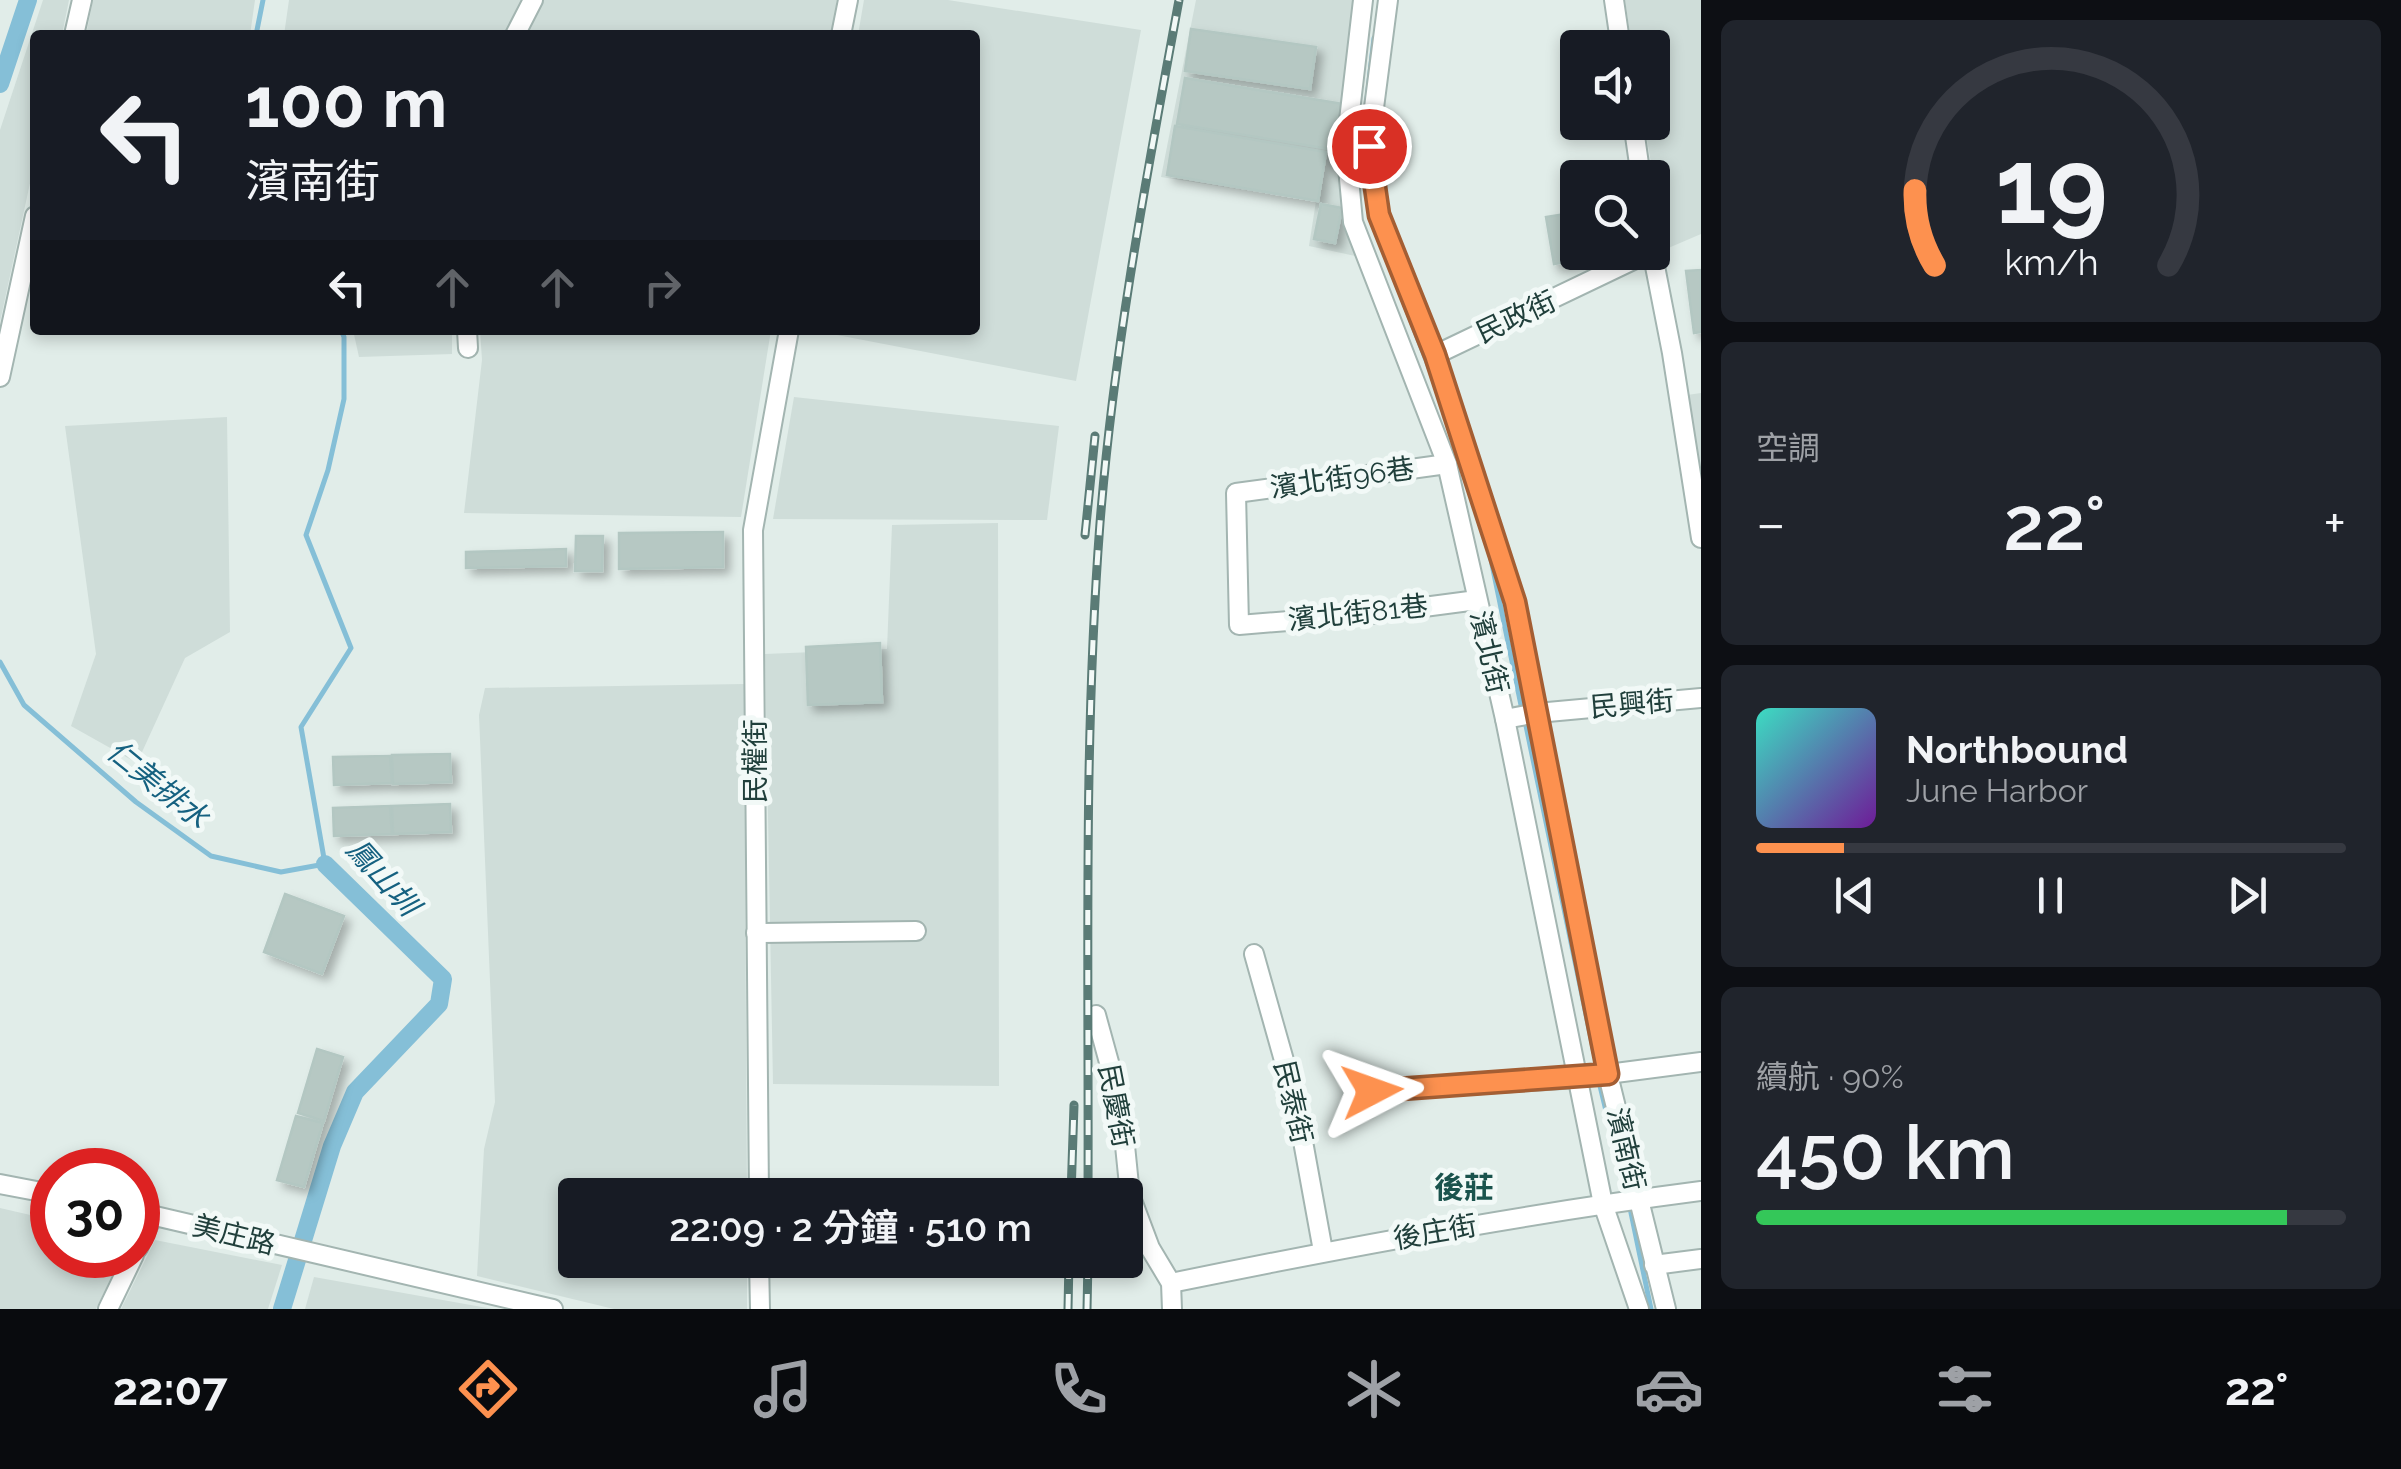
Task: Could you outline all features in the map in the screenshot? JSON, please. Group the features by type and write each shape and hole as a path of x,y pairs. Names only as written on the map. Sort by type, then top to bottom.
{"street":[{"path":"75,30 82,0"},
{"path":"518,30 533,0"},
{"path":"843,30 848,0"},
{"name":"濱北街","path":"1362,0 1346,146 1354,222 1446,464 1478,600 1520,716 1577,1078 1603,1204 1639,1309"},
{"name":"濱南街","path":"1388,0 1369,146 1379,215 1435,355 1515,602 1520,716 1666,1309"},
{"path":"1614,0 1618,30"},
{"path":"0,378 30,239"},
{"name":"民政街","path":"1435,355 1613,270"},
{"path":"1655,270 1701,538"},
{"name":"民權街","path":"758,1178 753,530 788,335"},
{"name":"濱北街96巷","path":"1238,624 1236,493 1446,464"},
{"name":"濱北街81巷","path":"1238,624 1364,615 1478,600"},
{"name":"民興街","path":"1520,716 1701,698"},
{"path":"756,934 916,932"},
{"name":"民泰街","path":"1254,954 1296,1103 1323,1252"},
{"name":"民慶街","path":"1096,1014 1120,1106 1130,1195 1150,1248 1170,1283 1172,1309"},
{"path":"1372,1091 1577,1078 1701,1062"},
{"path":"0,1184 30,1190"},
{"name":"後庄街","path":"1170,1283 1323,1252 1701,1191"},
{"name":"美庄路","path":"160,1217 527,1306 554,1309"},
{"path":"1654,1265 1701,1259"},
{"path":"108,1309 123,1278"},
{"path":"759,1278 760,1309"}],"shaded area":[{"path":"43,0 69,0 63,30 33,30"},
{"path":"93,0 255,0 251,30 87,30"},
{"path":"289,0 525,0 513,30 285,30"},
{"path":"543,0 837,0 832,30 529,30"},
{"path":"864,0 948,0 1141,30 1076,381 837,335 980,335 980,30 859,30"},
{"path":"1196,0 1363,0 1344,173 1369,259 1309,246 1316,201 1161,177"},
{"path":"1625,0 1701,0 1701,234 1670,247 1670,160 1650,160 1647,140 1670,140 1670,30 1629,30"},
{"path":"30,39 30,183 0,322 0,130"},
{"path":"354,335 452,335 452,354 359,357"},
{"path":"480,335 770,335 741,517 464,513 482,360"},
{"path":"1701,393 1701,488 1687,395"},
{"path":"794,397 1059,426 1047,520 773,519"},
{"path":"227,417 230,632 185,658 137,763 71,726 96,654 65,426"},
{"path":"998,523 999,1086 773,1084 765,654 887,649 892,525"},
{"path":"744,684 747,1178 558,1178 558,1278 747,1278 747,1309 614,1309 477,1276 484,1149 495,1102 479,715 485,688"},
{"path":"0,1208 30,1215 30,1278 111,1278 96,1309 0,1309"},
{"path":"160,1241 282,1265 268,1309 121,1309 136,1278 160,1278"},
{"path":"314,1277 493,1309 305,1309"}],"building":[{"path":"1191,29 1316,47 1310,89 1185,71"},
{"path":"1185,78 1343,104 1335,150 1177,124"},
{"path":"1175,126 1326,152 1318,201 1167,175"},
{"path":"1321,204 1342,208 1335,243 1314,239"},
{"path":"1560,215 1560,263 1554,264 1546,217"},
{"path":"1701,270 1701,332 1694,333 1686,271"},
{"path":"723,532 723,567 619,569 619,533"},
{"path":"576,536 603,536 602,571 575,571"},
{"path":"566,549 566,566 466,568 466,552"},
{"path":"880,643 882,702 808,705 806,647"},
{"path":"450,754 451,782 393,784 392,755"},
{"path":"390,756 392,783 334,785 333,757"},
{"path":"450,804 451,832 393,834 392,806"},
{"path":"390,806 392,834 334,836 333,808"},
{"path":"285,894 344,916 322,974 264,952"},
{"path":"317,1049 343,1057 324,1121 298,1113"},
{"path":"296,1116 323,1123 304,1187 277,1180"}],"waterway":[{"path":"0,84 28,0"},
{"name":"鳳山圳","path":"257,30 263,0"},
{"path":"1361,151 1374,38"},
{"path":"1370,216 1437,388"},
{"name":"鳳山圳","path":"0,662 24,705 136,802 211,856 281,872 325,864 301,727 351,648 306,535 328,470 344,399 343,335"},
{"path":"1488,545 1522,710"},
{"path":"1525,721 1594,1053"},
{"name":"鳳山圳","path":"282,1309 332,1146 355,1092 439,1004 443,979 325,864"},
{"path":"1600,1086 1621,1173"},
{"path":"1630,1208 1651,1309"}],"railway":[{"path":"1088,1178 1089,775 1100,523 1123,326 1179,0"},
{"path":"1085,535 1095,436"},
{"path":"1072,1178 1074,1105"},
{"path":"1068,1309 1069,1278"},
{"path":"1087,1309 1088,1278"}],"district":[{"name":"後莊","path":"1464,1187"}],"route":[{"path":"1369,146 1379,215 1435,355 1515,602 1608,1074 1372,1091"}],"water label":[{"name":"仁美排水","path":"158,784"}]}
